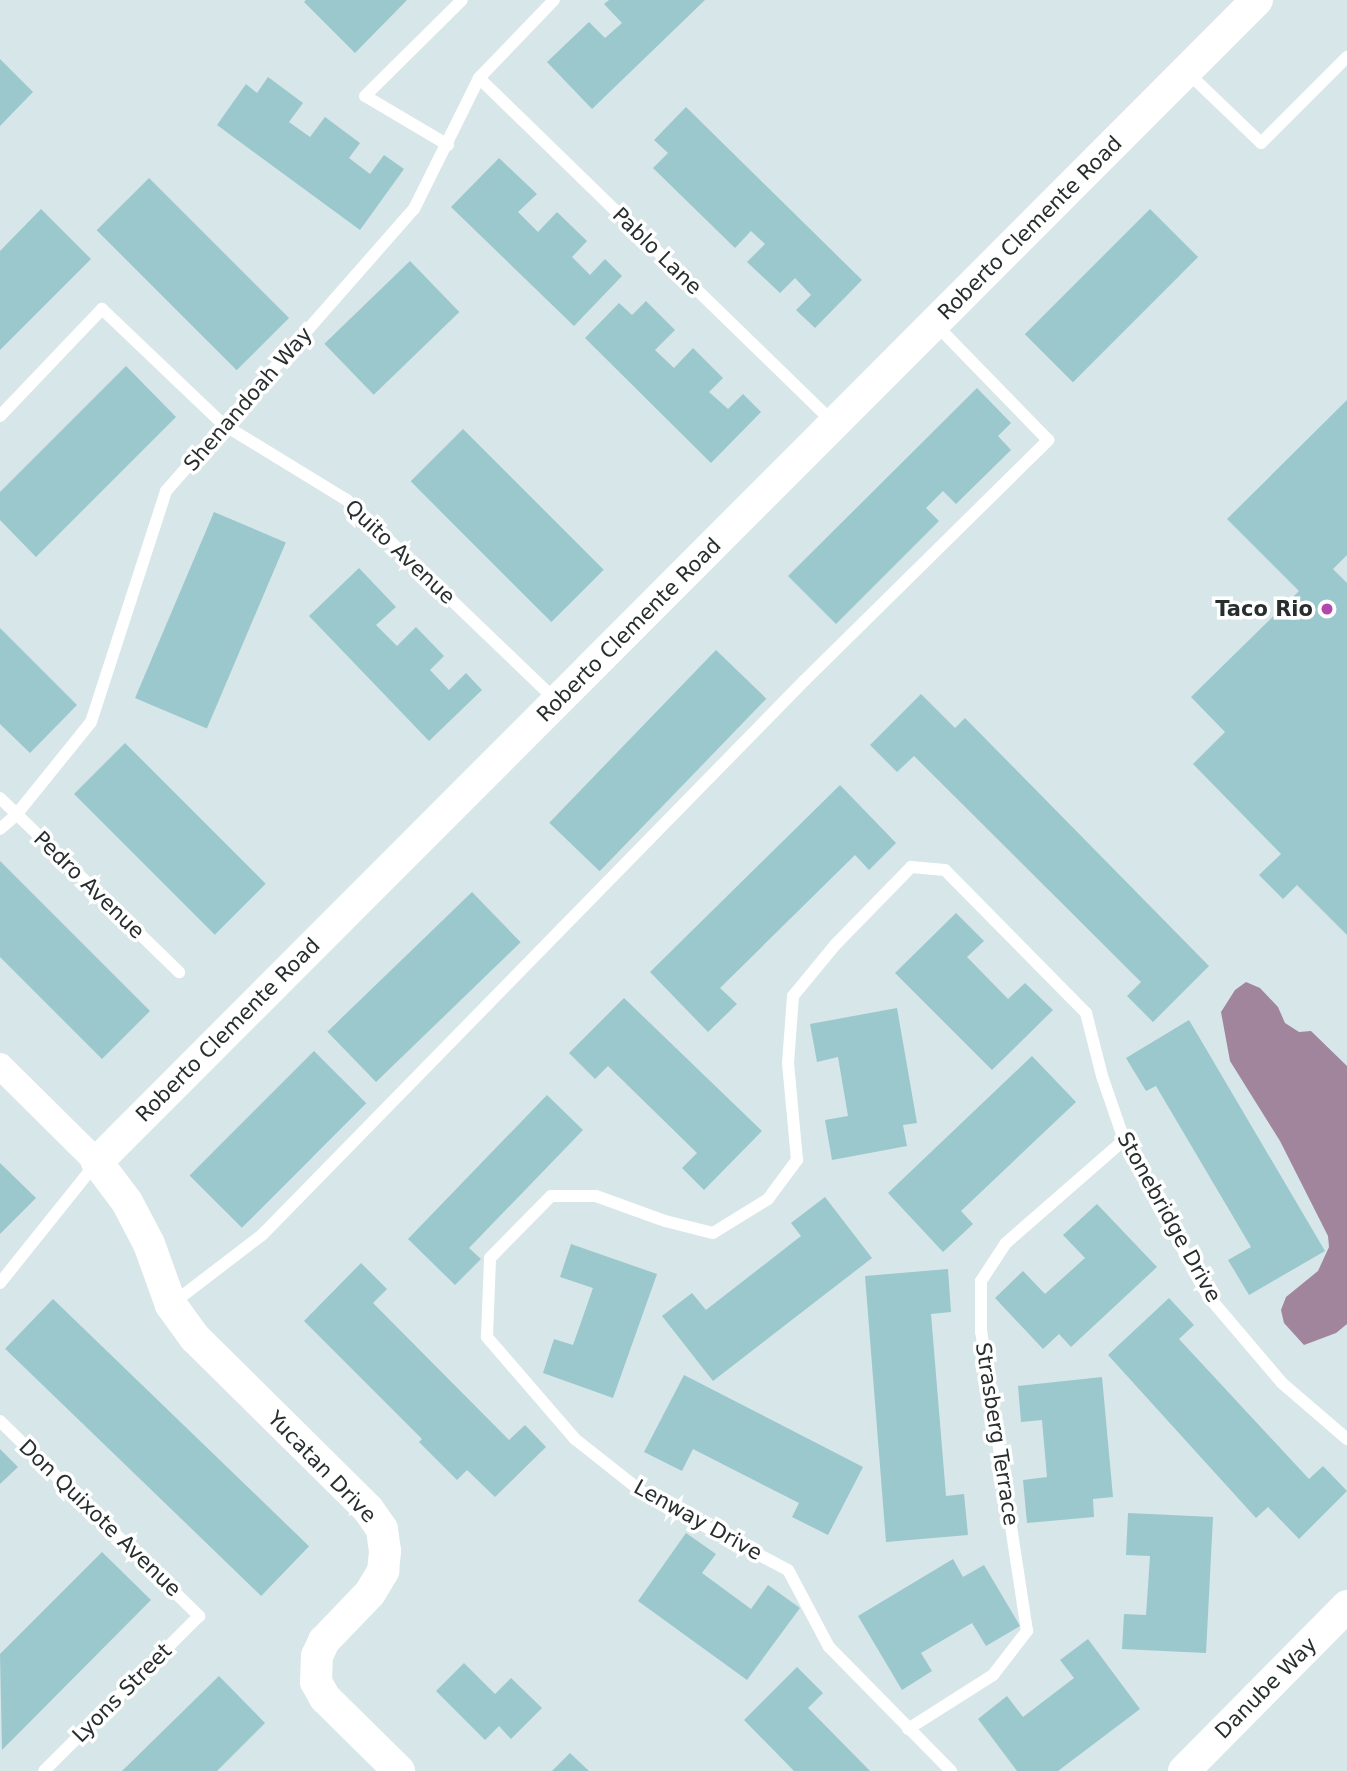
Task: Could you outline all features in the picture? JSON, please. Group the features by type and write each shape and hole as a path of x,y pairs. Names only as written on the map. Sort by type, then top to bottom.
{"street":[{"name":"Roberto Clemente Road","path":"97,1162 1257,0"},
{"path":"0,1066 97,1162"},
{"name":"Yucatan Drive","path":"97,1162 127,1202 149,1244 171,1305 195,1338 368,1509 382,1529 386,1551 383,1571 370,1593 324,1641 317,1656 316,1682 325,1698 399,1771"},
{"name":"Danube Way","path":"1184,1771 1347,1606"}],"lane":[{"path":"448,145 365,96 462,0"},
{"name":"Shenandoah Way","path":"0,829 16,815 91,722 166,491 415,209 479,78 554,0"},
{"path":"1186,71 1261,144 1347,57"},
{"name":"Pablo Lane","path":"479,78 834,424"},
{"name":"Quito Avenue","path":"0,416 102,309 224,425 347,500 558,702"},
{"path":"171,1305 262,1235 805,680 1048,440 934,324"},
{"name":"Pedro Avenue","path":"0,798 179,972"},
{"name":"Stonebridge Drive","path":"551,1196 596,1196 665,1221 713,1233 768,1199 797,1160 788,1063 793,996 835,945 911,867 945,870 1086,1013 1102,1076 1124,1140 1208,1296 1282,1383 1347,1439"},
{"name":"Strasberg Terrace","path":"908,1729 993,1675 1027,1631 981,1332 981,1281 1006,1243 1124,1140"},
{"path":"0,1283 97,1162"},
{"name":"Lenway Drive","path":"551,1196 490,1258 486,1337 575,1439 647,1496 788,1570 829,1647 951,1771"},
{"name":"Don Quixote Avenue","path":"0,1421 199,1616"},
{"name":"Lyons Street","path":"44,1771 199,1616"}],"shaded area":[{"path":"1246,982 1260,988 1278,1007 1285,1023 1299,1032 1311,1031 1347,1066 1347,1324 1336,1333 1304,1345 1284,1323 1281,1310 1286,1297 1318,1271 1329,1247 1328,1236 1280,1141 1230,1061 1221,1012 1235,990"}],"building":[{"path":"407,0 355,53 304,2"},
{"path":"609,0 705,0 592,109 547,62 589,22 605,38 622,23 604,4"},
{"path":"0,59 33,92 0,126"},
{"path":"268,77 303,103 289,122 310,137 325,117 360,143 349,158 370,174 384,155 404,169 360,230 217,125 246,84 257,93"},
{"path":"686,107 862,280 815,328 796,310 811,295 795,278 780,293 747,262 765,244 751,231 735,248 653,168 668,153 654,140"},
{"path":"499,158 537,194 518,212 538,232 557,212 587,241 572,257 590,275 605,259 622,276 574,326 451,207"},
{"path":"149,178 289,318 237,370 97,230"},
{"path":"41,209 91,259 0,350 0,251"},
{"path":"1150,209 1198,257 1073,382 1025,334"},
{"path":"410,261 459,312 374,395 324,344"},
{"path":"646,301 675,330 655,350 674,368 693,348 723,378 709,392 728,409 743,394 761,412 711,463 585,338 619,303 632,315"},
{"path":"126,366 176,417 36,557 0,520 0,492"},
{"path":"977,388 1011,423 998,436 1011,450 956,504 943,491 926,508 939,521 836,624 788,576"},
{"path":"1347,400 1347,555 1333,569 1347,583 1347,935 1297,885 1283,899 1259,875 1281,854 1193,764 1225,732 1191,697 1299,591 1227,519"},
{"path":"463,429 604,570 551,622 411,481"},
{"path":"214,512 286,542 207,728 135,698"},
{"path":"359,568 396,607 376,625 397,646 416,627 444,656 430,670 449,690 466,673 482,690 429,741 309,616"},
{"path":"0,628 77,705 30,753 0,724"},
{"path":"716,650 766,699 600,871 549,823"},
{"path":"921,694 955,728 965,718 1209,966 1153,1022 1127,996 1141,982 914,756 897,772 870,745"},
{"path":"125,743 266,884 215,935 74,794"},
{"path":"840,785 896,843 869,870 855,855 720,988 737,1004 708,1032 650,972"},
{"path":"0,861 150,1011 102,1059 0,957"},
{"path":"472,892 521,942 376,1082 327,1032"},
{"path":"956,913 984,941 967,957 1008,999 1025,983 1053,1010 992,1070 895,973"},
{"path":"624,998 762,1131 704,1190 682,1168 697,1153 608,1066 595,1079 569,1053"},
{"path":"897,1008 917,1123 903,1125 907,1146 832,1160 825,1120 848,1116 838,1057 817,1062 810,1024"},
{"path":"1189,1020 1325,1251 1249,1295 1228,1260 1251,1247 1156,1086 1146,1091 1126,1058"},
{"path":"314,1051 366,1103 242,1228 190,1175"},
{"path":"1032,1056 1076,1102 961,1211 973,1224 943,1252 888,1193"},
{"path":"547,1095 583,1130 469,1248 481,1259 455,1285 408,1239"},
{"path":"0,1163 36,1198 0,1234"},
{"path":"825,1197 872,1258 713,1381 662,1316 692,1293 706,1310 801,1236 791,1223"},
{"path":"1097,1204 1157,1267 1071,1347 1059,1334 1043,1349 995,1298 1023,1271 1045,1294 1085,1258 1063,1235"},
{"path":"571,1244 657,1274 613,1398 543,1373 554,1339 573,1345 593,1288 560,1277"},
{"path":"361,1263 387,1289 373,1303 509,1440 525,1425 546,1447 495,1497 467,1470 457,1480 419,1442 422,1439 304,1321"},
{"path":"948,1269 951,1312 931,1314 946,1496 964,1494 968,1535 886,1542 865,1276"},
{"path":"1169,1298 1194,1325 1179,1339 1309,1479 1323,1466 1347,1491 1299,1539 1268,1507 1256,1518 1108,1355"},
{"path":"53,1299 309,1546 261,1596 5,1349"},
{"path":"684,1375 863,1467 828,1535 792,1517 799,1503 693,1449 682,1471 644,1452"},
{"path":"1102,1377 1113,1497 1093,1499 1094,1517 1027,1523 1023,1480 1047,1477 1042,1420 1021,1422 1018,1386"},
{"path":"0,1449 18,1467 0,1484"},
{"path":"1128,1513 1213,1517 1206,1653 1122,1649 1124,1614 1146,1615 1150,1556 1126,1555"},
{"path":"686,1533 716,1554 702,1573 751,1609 768,1585 800,1608 747,1680 638,1601"},
{"path":"102,1552 151,1600 2,1750 0,1654"},
{"path":"953,1559 963,1577 984,1565 1020,1626 986,1646 972,1623 921,1653 932,1671 902,1690 858,1616"},
{"path":"1088,1639 1140,1709 1058,1771 1017,1771 978,1719 1007,1696 1023,1717 1074,1678 1060,1660"},
{"path":"464,1663 495,1694 511,1678 542,1708 511,1739 499,1726 485,1740 436,1691"},
{"path":"797,1667 823,1693 808,1708 870,1771 794,1771 744,1720"},
{"path":"219,1676 265,1723 217,1771 122,1771"},
{"path":"570,1753 589,1771 552,1771"}],"place":[{"name":"Taco Rio","path":"1327,609"}]}
